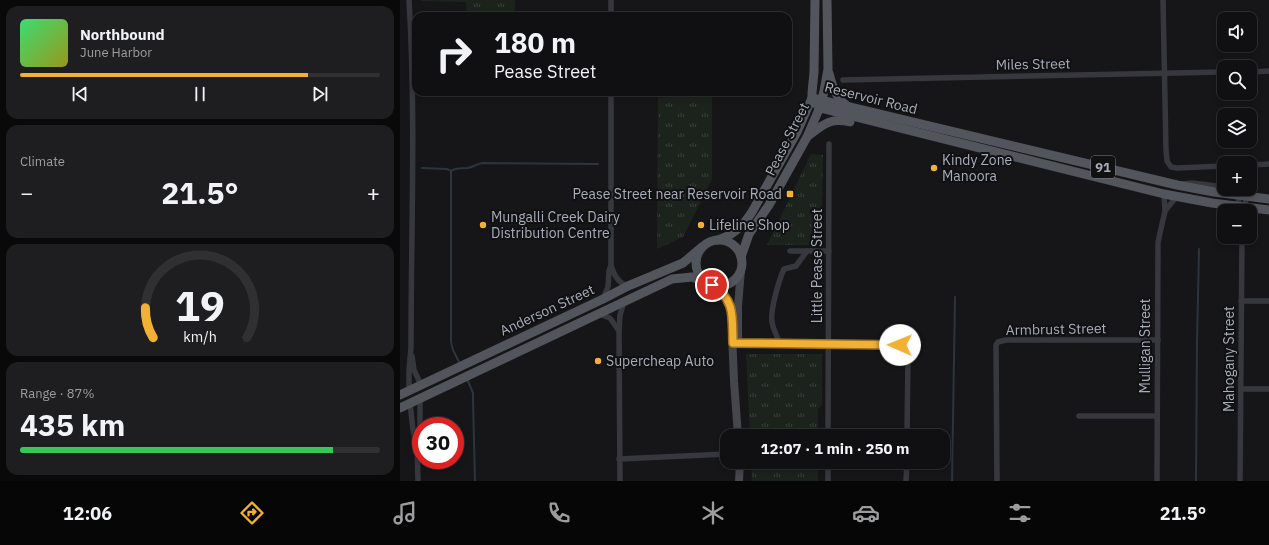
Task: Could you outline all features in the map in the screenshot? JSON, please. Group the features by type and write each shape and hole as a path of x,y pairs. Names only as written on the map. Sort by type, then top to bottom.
{"main road":[{"name":"Pease Street","path":"718,240 732,234 741,227 749,216 797,132 812,98 814,72 815,0"},
{"name":"Pease Street","path":"741,257 749,234 769,205 807,137 821,104 828,69 827,0"},
{"name":"91","path":"828,69 836,94 843,103 851,107"},
{"name":"Reservoir Road","path":"812,98 821,104 903,129 1164,194 1217,204"},
{"name":"Reservoir Road","path":"821,104 851,107 1177,185 1217,192"},
{"path":"807,137 826,123 838,120 883,130 903,129"},
{"name":"Reservoir Road","path":"1257,196 1269,199"},
{"name":"Reservoir Road","path":"1257,210 1269,210"},
{"path":"718,240 732,245 738,251 742,262 741,270 738,276 729,284 719,286 708,284 698,274 696,265 697,254 702,247 709,242 718,240"},
{"name":"Anderson Street","path":"404,393 628,286 683,263 702,247"},
{"name":"Anderson Street","path":"400,408 676,278 694,277 708,284"},
{"path":"420,398 421,385"},
{"path":"404,393 410,403"}],"street":[{"path":"404,393 409,371 411,348 412,150 411,36 409,0"},
{"path":"611,0 611,12"},
{"path":"1163,0 1166,159 1169,165 1173,168 1217,168"},
{"path":"1257,72 1269,71"},
{"name":"Miles Street","path":"843,80 1217,72"},
{"path":"603,299 608,287 611,265 611,96"},
{"name":"Little Pease Street","path":"828,429 829,144"},
{"path":"1257,165 1269,164"},
{"path":"1177,185 1190,183 1217,186"},
{"name":"Mulligan Street","path":"1157,481 1158,242 1165,212 1164,194"},
{"name":"Mulligan Street","path":"1165,212 1177,196"},
{"name":"Mahogany Street","path":"1240,481 1242,244"},
{"path":"790,251 829,251"},
{"path":"779,344 773,328 772,320 778,285 784,269 796,266 807,251"},
{"path":"611,265 616,277 621,283 628,286"},
{"path":"738,429 734,381 735,343 741,270"},
{"path":"708,284 722,293 730,305 735,343"},
{"path":"1241,301 1269,301"},
{"path":"620,481 619,331 620,315 624,302"},
{"path":"598,314 610,318 619,331"},
{"name":"Armbrust Street","path":"997,481 996,346 998,342 1006,340 1158,340"},
{"path":"735,343 900,345 906,347 908,356 907,429"},
{"path":"411,348 414,368 421,385"},
{"path":"1241,389 1269,389"},
{"path":"420,398 420,417"},
{"path":"410,403 412,421"},
{"path":"1079,416 1157,416"},
{"path":"619,459 720,454"},
{"path":"418,469 418,481"},
{"path":"739,481 740,469"},
{"path":"741,469 744,481"},
{"path":"828,469 828,481"},
{"path":"906,481 907,469"}],"green space":[{"path":"515,0 515,12 467,12 466,2 421,1"},
{"path":"658,96 712,96 712,179 683,237 657,249"},
{"path":"811,154 823,155 821,245 767,245"},
{"path":"746,354 822,354 822,405 818,409 818,429 750,429"},
{"path":"751,469 818,469 818,481 752,481"}],"waterway":[{"path":"422,168 447,169 451,171 470,168 482,163 598,164"},
{"path":"451,171 451,342 459,362"},
{"path":"1196,481 1199,249"},
{"path":"952,481 955,297"},
{"path":"468,381 473,393 475,481"}],"place":[{"name":"Kindy Zone Manoora","path":"934,168"},
{"name":"Pease Street near Reservoir Road","path":"790,194"},
{"name":"Mungalli Creek Dairy Distribution Centre","path":"483,225"},
{"name":"Lifeline Shop","path":"701,225"},
{"name":"Supercheap Auto","path":"598,361"}],"route":[{"path":"712,285 722,293 730,305 733,343 900,345"}]}
